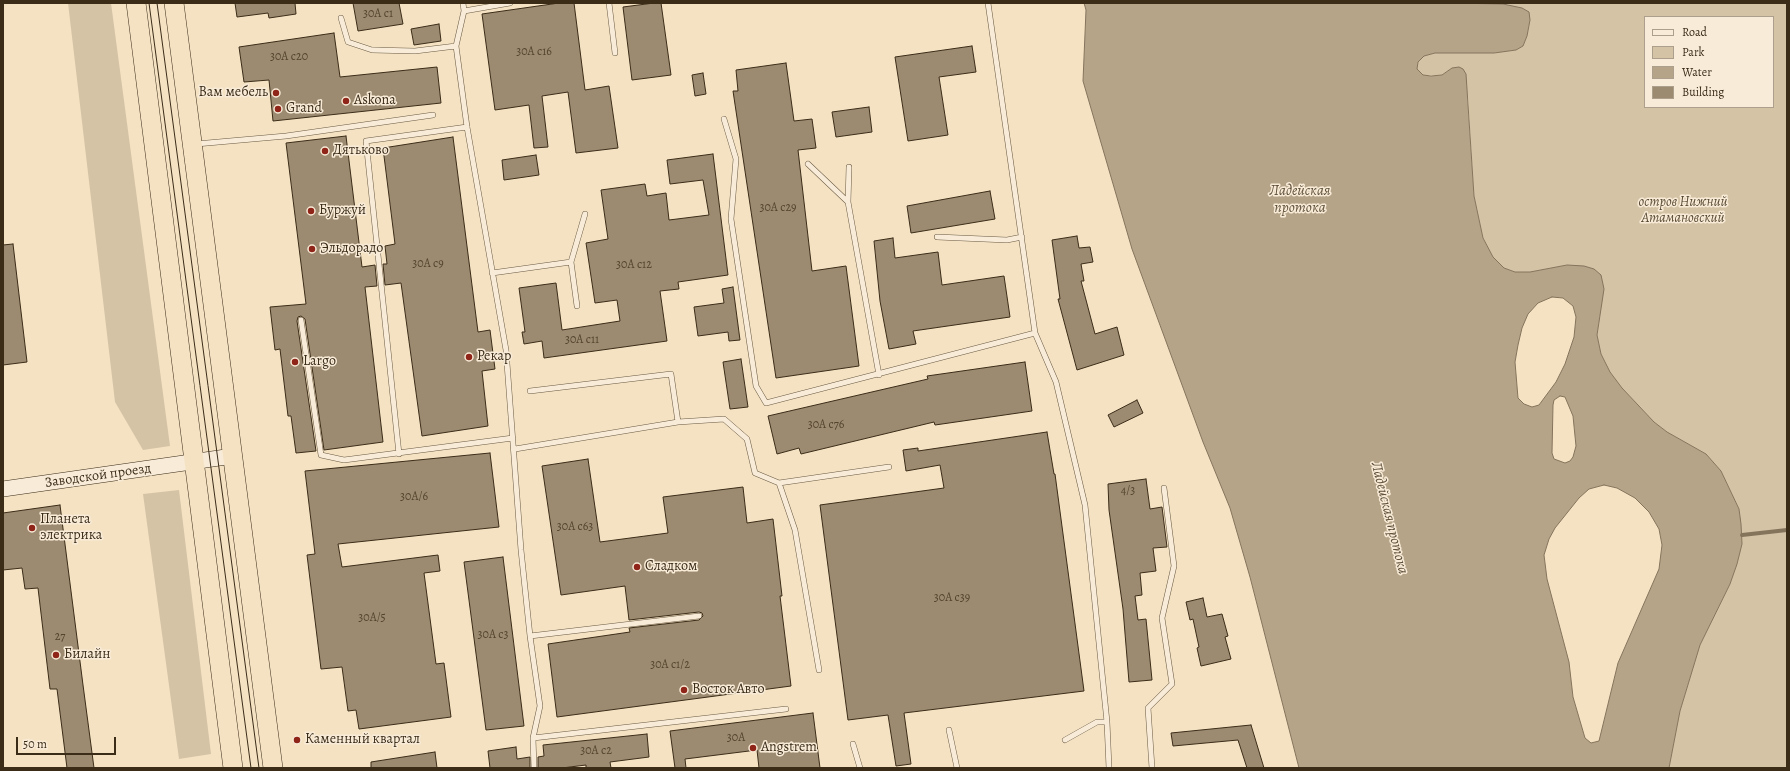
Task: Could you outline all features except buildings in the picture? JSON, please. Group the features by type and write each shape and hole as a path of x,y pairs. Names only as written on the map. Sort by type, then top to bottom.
{"highway":[{"path":"136,3 233,768"},
{"path":"174,3 273,768"}],"street":[{"name":"Заводской проезд","path":"3,489 233,456"}],"lane":[{"path":"463,3 464,11 456,46 467,127 506,350 521,550 530,636 540,706 533,738 534,768"},
{"path":"464,11 510,3"},
{"path":"609,3 615,53"},
{"path":"988,3 1035,334 1056,382 1085,505 1107,722 1109,768"},
{"path":"341,18 348,42 372,50 415,50 456,46"},
{"path":"192,144 286,136 433,115"},
{"path":"724,119 736,159 731,219 756,386 766,403 1035,334"},
{"path":"399,454 366,141 467,127"},
{"path":"808,164 848,202"},
{"path":"849,166 848,202 879,375"},
{"path":"576,306 571,262 585,214"},
{"path":"937,237 1007,240 1022,237"},
{"path":"492,273 571,262"},
{"path":"301,320 321,456 344,460 513,438"},
{"path":"530,391 671,374 678,422"},
{"path":"514,449 678,422 724,419 746,439 755,473 779,483 889,467"},
{"path":"779,483 795,530 819,670"},
{"path":"1152,768 1148,708 1172,684 1162,618 1174,566 1164,488"},
{"path":"530,636 699,616"},
{"path":"533,738 786,709"},
{"path":"1065,740 1097,722 1107,722"},
{"path":"949,730 957,768"},
{"path":"853,744 860,768"}],"green space":[{"path":"68,3 111,3 170,446 143,450 115,402"},
{"name":"остров Нижний Атамановский","path":"1453,3 1787,3 1787,768 1669,768 1680,711 1700,645 1730,584 1737,564 1742,544 1739,509 1721,471 1706,454 1667,432 1654,422 1622,388 1610,372 1601,354 1597,335 1600,314 1567,265 1530,272 1515,272 1504,268 1493,257 1483,238 1474,196 1468,96 1452,68 1442,75 1423,75 1417,69 1418,62 1424,56 1435,53 1494,53 1516,50 1523,46 1527,36 1530,20"},
{"path":"179,490 211,754 179,759 143,494"}],"water":[{"name":"Ладейская протока","path":"1084,3 1453,3 1503,4 1522,8 1529,12 1530,20 1527,36 1523,46 1516,50 1494,53 1435,53 1424,56 1418,62 1417,69 1423,75 1431,76 1442,75 1452,68 1459,67 1463,69 1466,74 1474,196 1483,238 1493,257 1504,268 1515,272 1530,272 1567,265 1584,266 1594,269 1601,275 1604,289 1597,335 1601,354 1610,372 1622,388 1654,422 1667,432 1706,454 1721,471 1739,509 1742,544 1737,564 1730,584 1700,645 1680,711 1669,768 1299,768 1250,577 1230,508 1203,442 1132,249 1083,81 1086,10","holes":["1552,297 1563,298 1573,306 1576,317 1574,337 1565,364 1556,382 1539,405 1532,407 1524,404 1518,398 1515,362 1518,345 1522,328 1528,314 1538,303","1560,396 1565,397 1573,416 1576,446 1573,457 1570,461 1565,463 1554,459 1552,453 1554,400","1604,485 1617,488 1635,498 1649,512 1659,529 1662,545 1659,569 1618,663 1599,741 1591,743 1585,738 1573,697 1569,662 1547,579 1544,555 1549,539 1555,528 1579,498 1589,489"]}],"waterway":[{"path":"1742,535 1787,530"}],"tram line":[{"path":"149,3 251,768"},
{"path":"157,3 259,768"}],"place":[{"name":"Вам мебель","path":"276,93"},
{"name":"Askona","path":"346,101"},
{"name":"Grand","path":"278,109"},
{"name":"Дятьково","path":"325,151"},
{"name":"Буржуй","path":"311,211"},
{"name":"Эльдорадо","path":"312,249"},
{"name":"Рекар","path":"469,357"},
{"name":"Largo","path":"295,362"},
{"name":"Планета электрика","path":"32,528"},
{"name":"Сладком","path":"637,567"},
{"name":"Билайн","path":"56,655"},
{"name":"Восток Авто","path":"684,690"},
{"name":"Каменный квартал","path":"297,740"},
{"name":"Angstrem","path":"753,748"}]}
